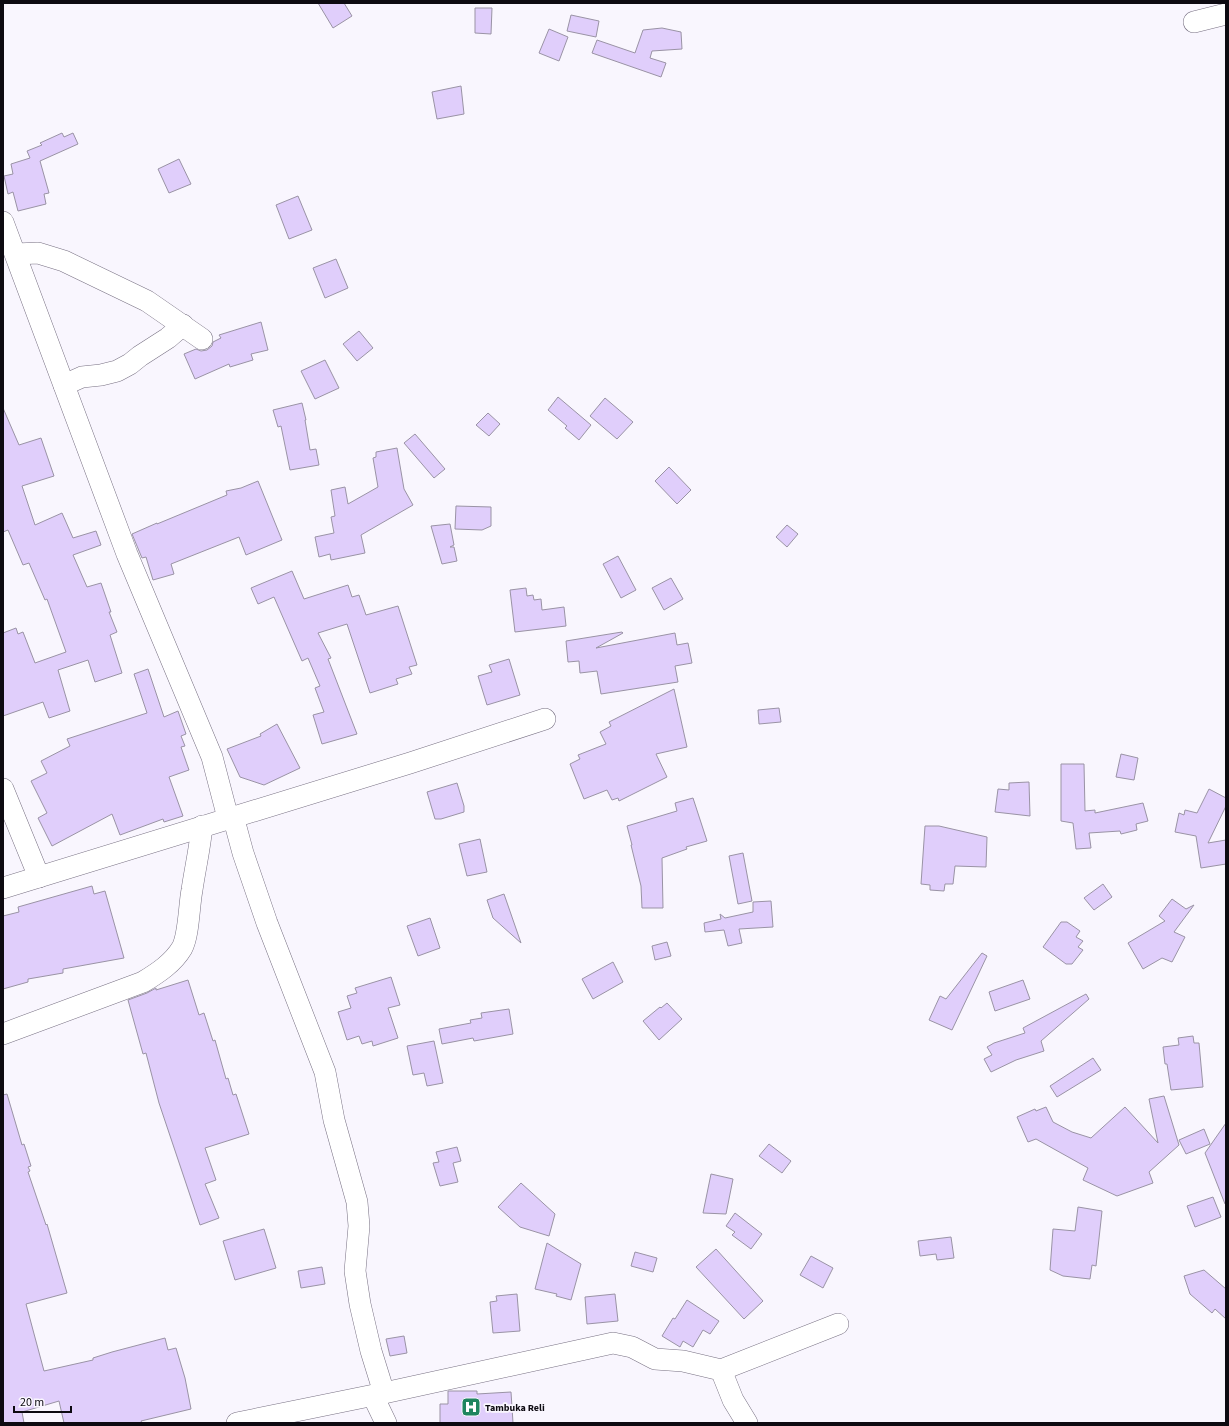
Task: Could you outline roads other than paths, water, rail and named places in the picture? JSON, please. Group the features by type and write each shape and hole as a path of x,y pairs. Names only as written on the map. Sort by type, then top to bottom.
{"street":[{"path":"1194,22 1226,14"},
{"path":"3,222 127,554 212,757 230,817 267,923 325,1072 334,1120 357,1202 359,1226 355,1271 378,1394 386,1423"},
{"path":"16,254 38,253 64,261 148,301 202,339"},
{"path":"64,385 82,377 101,375 117,371 130,364 183,326"},
{"path":"3,888 546,720"},
{"path":"3,789 39,877"},
{"path":"3,1034 143,982 162,970 176,957 183,946 187,929 202,826"},
{"path":"237,1423 613,1344 632,1347 654,1359 683,1361 721,1370 838,1324"},
{"path":"721,1370 733,1400 747,1423"}],"place":[{"name":"Tambuka Reli","path":"471,1407"}]}
